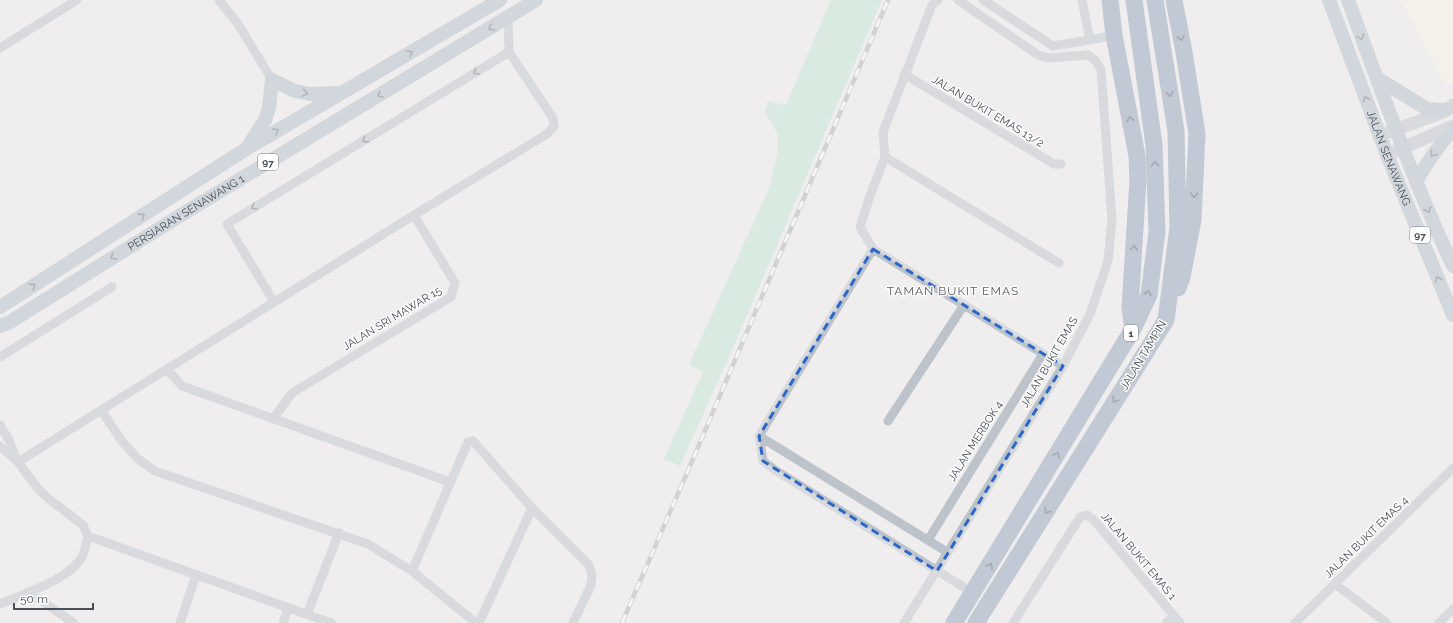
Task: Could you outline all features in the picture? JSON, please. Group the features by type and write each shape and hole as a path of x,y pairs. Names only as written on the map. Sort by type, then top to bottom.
{"highway":[{"path":"1110,0 1114,35 1138,172 1130,308 1133,329"},
{"name":"JALAN TAMPIN","path":"954,623 1133,329 1149,295 1157,232 1154,145 1134,0"},
{"name":"JALAN TAMPIN","path":"976,623 1166,320 1178,227 1176,131 1155,0"},
{"path":"1166,320 1182,277 1193,220 1197,134 1174,0"}],"main road":[{"name":"PERSIARAN SENAWANG 1","path":"3,326 181,215 536,0"},
{"name":"JALAN SENAWANG","path":"1329,0 1386,155 1453,315"},
{"name":"JALAN SENAWANG","path":"1348,0 1402,148 1433,224 1453,266"},
{"name":"PERSIARAN SENAWANG 1","path":"0,307 246,149 496,2"},
{"path":"1377,78 1427,108 1449,107"},
{"path":"246,149 265,120 269,108 272,80 295,91 310,94 340,93"},
{"path":"1416,182 1426,164 1453,127"}],"street":[{"path":"0,48 77,0"},
{"path":"219,0 238,24 272,80"},
{"path":"938,0 932,5 904,74 883,132 885,157 860,227 873,249 1063,366"},
{"name":"JALAN BUKIT EMAS","path":"904,623 1063,366 1092,307 1108,261 1112,220 1101,69 1095,60 1088,55 1048,58 1038,55 958,0"},
{"path":"983,0 1053,46 1114,35"},
{"path":"1082,0 1090,40"},
{"path":"18,462 414,214 547,134 554,126 553,118 509,52 508,18"},
{"path":"274,302 227,224 509,52"},
{"name":"JALAN BUKIT EMAS 13/2","path":"904,74 1054,164 1061,164"},
{"path":"1379,136 1449,107"},
{"path":"1386,155 1453,127"},
{"path":"885,157 1059,263"},
{"name":"JALAN SRI MAWAR 15","path":"273,419 292,393 451,297 456,282 414,214"},
{"path":"873,249 759,436 763,460 775,470 973,593"},
{"path":"0,357 112,287"},
{"path":"888,421 964,305"},
{"name":"JALAN MERBOK 4","path":"928,540 1043,354"},
{"path":"167,369 182,386 450,482"},
{"path":"101,410 121,440 138,459 155,471 368,544 412,571 476,623"},
{"path":"0,425 9,440 18,462"},
{"path":"759,436 947,552"},
{"path":"412,571 468,442 473,441 532,508 589,565 592,575 591,585 573,623"},
{"path":"0,446 18,462 39,490 83,525 88,536 82,557 74,567 59,578 0,604"},
{"name":"JALAN BUKIT EMAS 4","path":"1295,623 1453,468"},
{"path":"479,623 532,508"},
{"name":"JALAN BUKIT EMAS 1","path":"1013,623 1080,517 1087,515 1093,519 1180,623"},
{"path":"307,614 339,533"},
{"path":"88,536 331,623"},
{"path":"180,623 196,575"},
{"path":"1335,584 1387,623"},
{"path":"28,592 74,623"},
{"path":"283,623 288,608"},
{"path":"1439,623 1453,609"},
{"path":"1166,623 1173,616"}],"highlighted area":[{"path":"873,249 1063,366 937,571 763,461 759,436"}],"shaded area":[{"path":"1400,0 1453,0 1453,81 1446,86"}],"green space":[{"path":"831,0 882,0 733,348 680,466 664,459 703,372 689,365 770,186 778,152 777,133 765,112 768,101 786,105"}],"railway":[{"path":"622,623 888,0"}],"district":[{"name":"TAMAN BUKIT EMAS","path":"953,291"}]}
